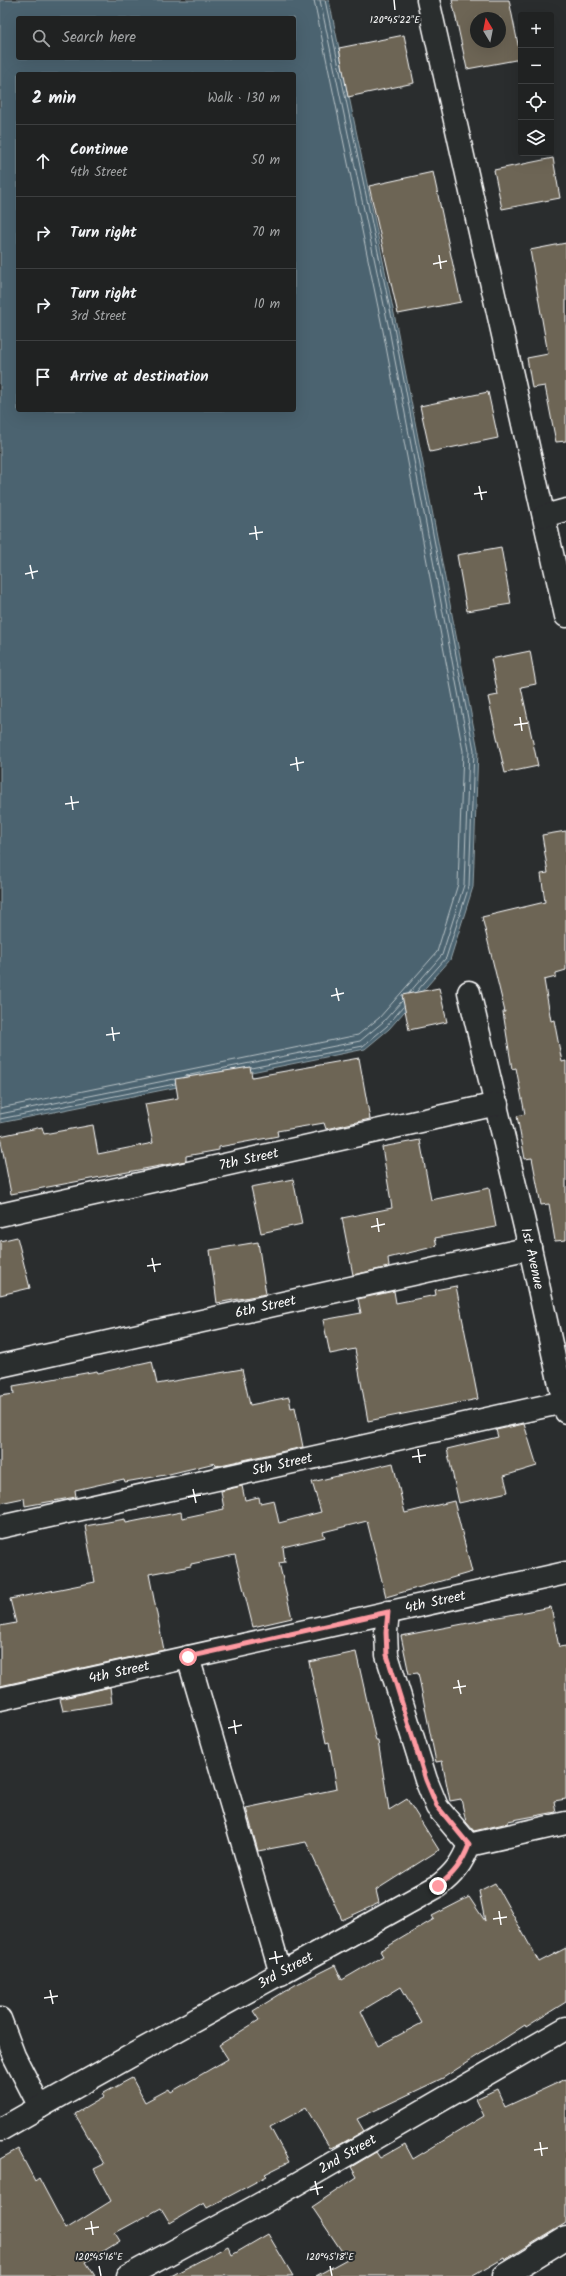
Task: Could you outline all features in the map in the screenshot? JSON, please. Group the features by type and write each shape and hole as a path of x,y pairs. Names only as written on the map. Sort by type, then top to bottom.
{"street":[{"path":"428,0 566,616"},
{"path":"544,516 566,510"},
{"name":"1st Avenue","path":"469,992 497,1104 565,1407"},
{"name":"7th Street","path":"0,1215 497,1104"},
{"name":"6th Street","path":"0,1366 530,1248"},
{"name":"5th Street","path":"0,1527 565,1407"},
{"name":"4th Street","path":"0,1699 566,1573"},
{"path":"388,1612 386,1632 387,1655 426,1780 437,1806 469,1845 566,1823"},
{"path":"188,1657 281,1974"},
{"name":"3rd Street","path":"0,2130 121,2059 281,1974 438,1886 452,1876 462,1862 469,1845"},
{"path":"0,2019 14,2056 40,2107"},
{"name":"2nd Street","path":"128,2276 286,2190 566,2028"},
{"path":"504,2276 566,2238"}],"water":[{"path":"0,0 329,0 397,328 478,750 473,887 450,960 389,1029 365,1049 0,1123"}],"building":[{"path":"452,0 509,0 518,44 518,60 467,69"},
{"path":"404,35 414,83 348,97 339,48"},
{"path":"553,158 560,198 502,209 494,170"},
{"path":"433,172 461,302 398,314 369,186"},
{"path":"566,243 566,441 556,442 545,386 532,388 527,358 548,354 530,250"},
{"path":"488,392 498,438 430,452 420,406"},
{"path":"501,547 511,604 467,611 457,555"},
{"path":"530,651 536,684 521,687 538,766 505,773 488,697 498,695 491,659"},
{"path":"566,831 566,970 556,973 556,977 544,980 551,1021 554,1020 562,1062 566,1061 566,1240 555,1241 549,1204 541,1205 532,1158 525,1159 517,1116 525,1114 516,1068 512,1069 503,1012 505,1012 482,917 545,902 541,874 548,873 542,835"},
{"path":"439,988 447,1022 409,1030 402,995"},
{"path":"359,1058 370,1119 326,1129 324,1123 277,1131 278,1136 219,1147 219,1150 186,1156 186,1161 11,1194 0,1136 42,1127 44,1134 93,1125 98,1154 153,1143 145,1104 178,1098 175,1079 250,1067 252,1077"},
{"path":"420,1140 431,1200 489,1188 496,1227 435,1238 437,1246 388,1258 389,1267 353,1275 342,1218 392,1208 382,1147"},
{"path":"293,1179 302,1224 261,1233 251,1187"},
{"path":"17,1237 30,1288 0,1295 0,1241"},
{"path":"258,1242 266,1294 217,1303 210,1250"},
{"path":"456,1286 478,1399 368,1421 355,1349 330,1354 323,1320 361,1313 358,1299 394,1291 396,1303 436,1295 435,1290"},
{"path":"152,1361 157,1384 242,1369 250,1405 289,1397 291,1408 295,1407 303,1447 216,1466 215,1463 165,1475 125,1482 124,1479 75,1490 76,1497 25,1506 24,1498 0,1503 0,1396 14,1394 13,1386 97,1371 98,1373"},
{"path":"524,1424 537,1466 504,1476 508,1492 459,1503 447,1449 498,1437 496,1430"},
{"path":"393,1463 405,1513 454,1501 472,1572 386,1597 367,1521 323,1532 325,1537 283,1547 285,1562 279,1563 292,1618 253,1627 235,1555 191,1564 191,1566 149,1574 164,1650 0,1686 0,1626 16,1623 10,1599 95,1582 85,1526 125,1519 126,1523 181,1512 182,1518 224,1509 221,1491 242,1486 245,1500 259,1497 260,1503 274,1500 279,1523 321,1512 312,1482"},
{"path":"551,1607 559,1647 566,1646 566,1799 554,1801 556,1812 508,1821 508,1823 474,1831 466,1822 461,1799 450,1801 442,1761 436,1762 418,1673 409,1674 401,1636"},
{"path":"356,1652 376,1741 378,1741 389,1810 407,1799 439,1850 376,1890 379,1903 342,1920 306,1842 258,1851 246,1808 337,1789 329,1742 326,1743 309,1662"},
{"path":"110,1687 112,1703 63,1711 60,1699"},
{"path":"495,1883 539,1962 566,1948 566,2002 526,2027 525,2025 443,2078 357,2119 364,2131 339,2145 330,2148 306,2108 270,2127 289,2162 265,2174 267,2176 207,2208 204,2203 170,2223 161,2208 115,2233 120,2241 86,2262 95,2276 0,2276 0,2159 18,2149 35,2181 39,2178 66,2229 111,2201 94,2169 104,2164 75,2114 104,2097 102,2094 132,2078 145,2102 169,2089 171,2092 228,2059 219,2045 259,2020 253,2011 295,1985 335,1965 342,1980 383,1956 380,1951 434,1919 432,1916 469,1897 485,1921 479,1891","holes":["401,1987 422,2023 378,2046 361,2011"]},
{"path":"566,2079 566,2223 505,2260 504,2258 473,2276 316,2276 347,2259 312,2207 357,2177 351,2167 376,2152 380,2158 405,2144 413,2159 484,2116 476,2099 497,2089 505,2107"},
{"path":"268,2234 293,2276 171,2276 228,2246 232,2255"}],"route":[{"path":"188,1657 388,1612 386,1632 387,1655 426,1780 437,1806 451,1826 469,1845 462,1862 452,1876 438,1886"}]}
